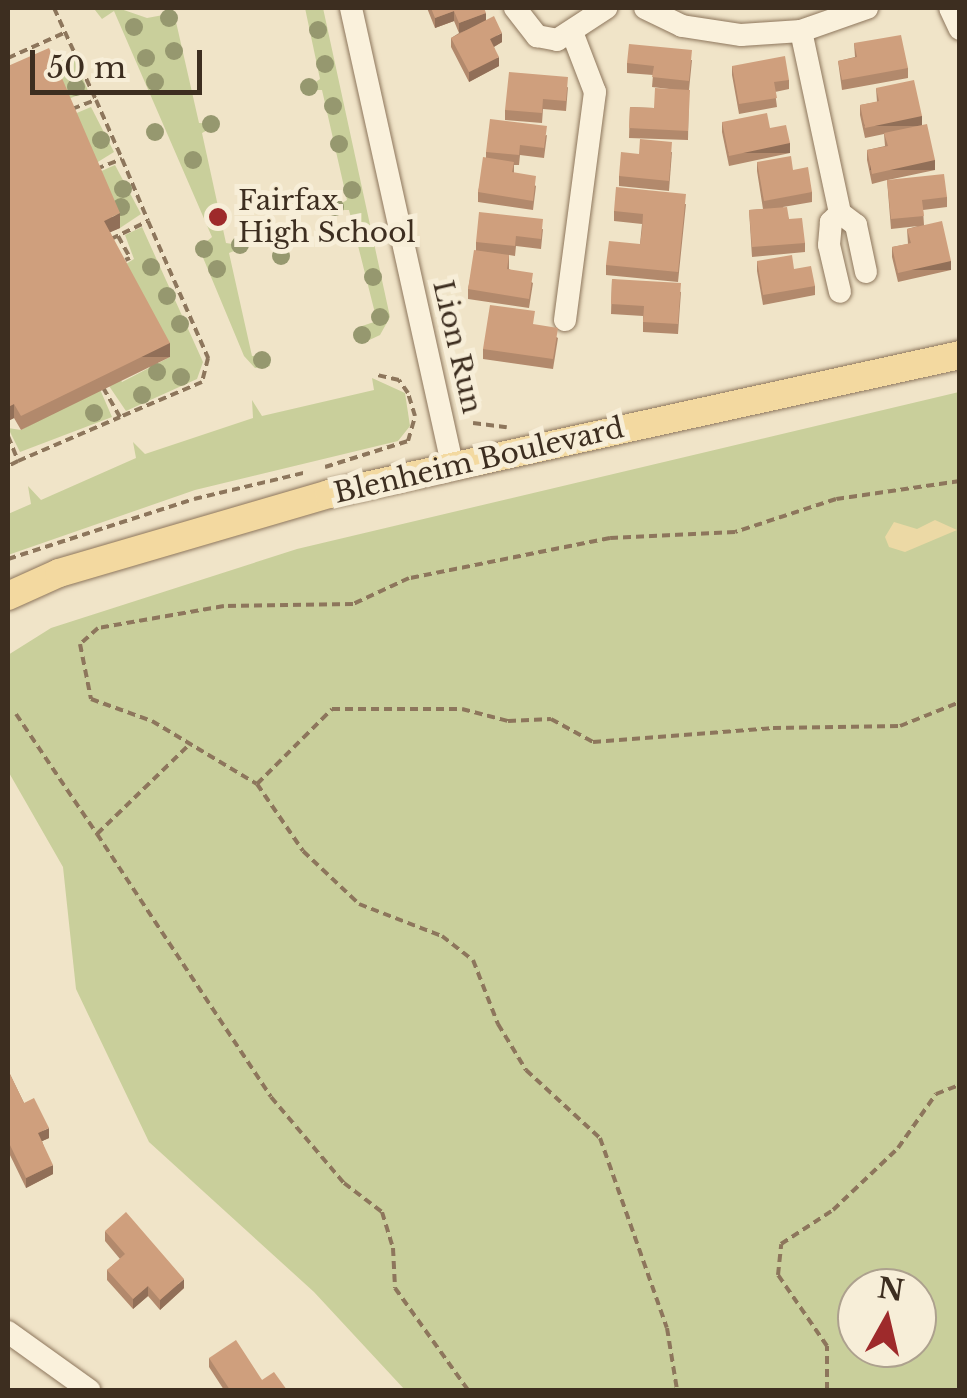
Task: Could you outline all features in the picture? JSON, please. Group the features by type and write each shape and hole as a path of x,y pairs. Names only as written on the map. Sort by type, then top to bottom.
{"main road":[{"name":"Blenheim Boulevard","path":"8,596 174,537 452,466 960,355"}],"street":[{"name":"Lion Run","path":"351,8 452,466"},
{"path":"515,8 537,36 558,40 606,8"},
{"path":"645,8 701,31 801,32 866,8"},
{"path":"950,8 960,29"},
{"path":"565,320 594,92 572,32"},
{"path":"801,32 840,213 856,225 866,272"},
{"path":"840,213 831,222 829,245 840,292"},
{"path":"8,1332 89,1390"}],"path":[{"path":"8,466 202,382 208,358 54,8"},
{"path":"131,8 167,8"},
{"path":"8,58 66,32"},
{"path":"69,110 96,100"},
{"path":"95,169 122,159"},
{"path":"107,240 148,221"},
{"path":"118,236 130,258 120,264"},
{"path":"8,559 408,441 415,416 408,393 399,380 377,375"},
{"path":"102,386 120,417"},
{"path":"8,436 18,461"},
{"path":"677,1390 667,1328 600,1138 526,1070 498,1024 473,960 442,936 359,904 303,851 257,784 152,721 91,699 80,644 98,628 224,606 353,604 408,578 445,570 610,538 734,532 836,499 960,482"},
{"path":"257,784 332,709 462,709 508,720 552,719 593,742 773,728 900,726 960,702"},
{"path":"16,714 271,1097 344,1183 382,1212 393,1248 394,1288 468,1390"},
{"path":"97,834 189,746"},
{"path":"826,1390 828,1346 778,1275 781,1244 833,1210 898,1148 936,1094 960,1085"}],"green space":[{"path":"118,8 147,18 174,13 199,123 219,124 202,133 226,243 246,246 229,253 252,356 269,355 270,366 255,368 244,356 199,248 212,237 114,11 102,19 95,10"},
{"path":"305,8 323,8 390,317 380,335 361,344 359,327 377,321 349,210 331,210 347,200 322,90 304,90 320,79"},
{"path":"72,53 88,91 65,101 49,63"},
{"path":"91,107 114,152 93,165 72,115"},
{"path":"115,165 141,214 120,228 97,173"},
{"path":"142,227 203,362 197,379 126,411 107,383 119,377 122,382 170,357 121,267 134,259 125,235"},
{"path":"372,378 405,393 410,426 398,441 195,490 8,555 8,514 31,504 28,486 41,500 136,458 133,442 145,454 253,418 252,400 262,416 374,390"},
{"path":"99,387 112,417 20,452 8,428 21,430"},
{"path":"959,392 959,1390 405,1390 314,1292 149,1142 76,989 63,867 8,771 8,655 51,628 297,549"}],"sand":[{"path":"935,520 957,530 905,552 889,547 885,537 894,522 917,529"}],"building":[{"path":"431,8 484,8 486,13 459,23 454,11 435,18"},
{"path":"494,16 502,33 490,39 499,57 469,72 451,38"},
{"path":"901,35 908,68 842,80 838,61 857,57 854,43"},
{"path":"629,44 692,50 689,81 652,77 654,66 627,63"},
{"path":"49,48 120,213 104,221 170,343 21,416 14,404 8,407 8,66"},
{"path":"785,56 789,80 774,82 777,98 739,104 732,66"},
{"path":"509,72 568,77 566,101 543,99 542,113 505,110"},
{"path":"914,80 922,116 865,128 860,105 879,101 876,88"},
{"path":"655,88 690,90 688,131 629,128 630,107 654,108"},
{"path":"767,113 770,128 786,125 790,143 729,156 722,122"},
{"path":"490,119 547,126 544,148 520,145 519,155 486,152"},
{"path":"927,124 935,160 872,174 867,150 888,146 884,133"},
{"path":"640,139 672,142 669,181 619,176 621,152 639,154"},
{"path":"791,156 793,170 808,167 812,192 764,201 757,162"},
{"path":"483,157 514,162 512,172 536,176 533,201 478,192"},
{"path":"944,174 947,197 922,200 924,216 891,219 887,180"},
{"path":"616,187 686,194 678,272 606,265 609,241 640,244 642,231 643,214 614,211"},
{"path":"787,207 789,219 802,218 805,243 752,247 749,210"},
{"path":"479,212 543,219 541,239 516,236 515,246 476,242"},
{"path":"942,221 951,261 898,273 892,247 911,243 907,229"},
{"path":"474,250 509,255 507,269 533,273 529,299 468,289"},
{"path":"792,255 794,269 811,266 815,286 763,295 757,261"},
{"path":"612,279 681,283 678,324 643,322 644,306 611,304"},
{"path":"490,305 535,311 533,324 558,328 553,359 483,349"},
{"path":"8,1070 24,1103 34,1098 49,1128 38,1133 53,1165 26,1178 8,1141"},
{"path":"126,1212 184,1279 160,1300 148,1286 133,1299 107,1270 125,1254 105,1231"},
{"path":"236,1340 262,1380 274,1372 287,1390 230,1390 209,1358"}],"place":[{"name":"Fairfax High School","path":"218,217"}]}
